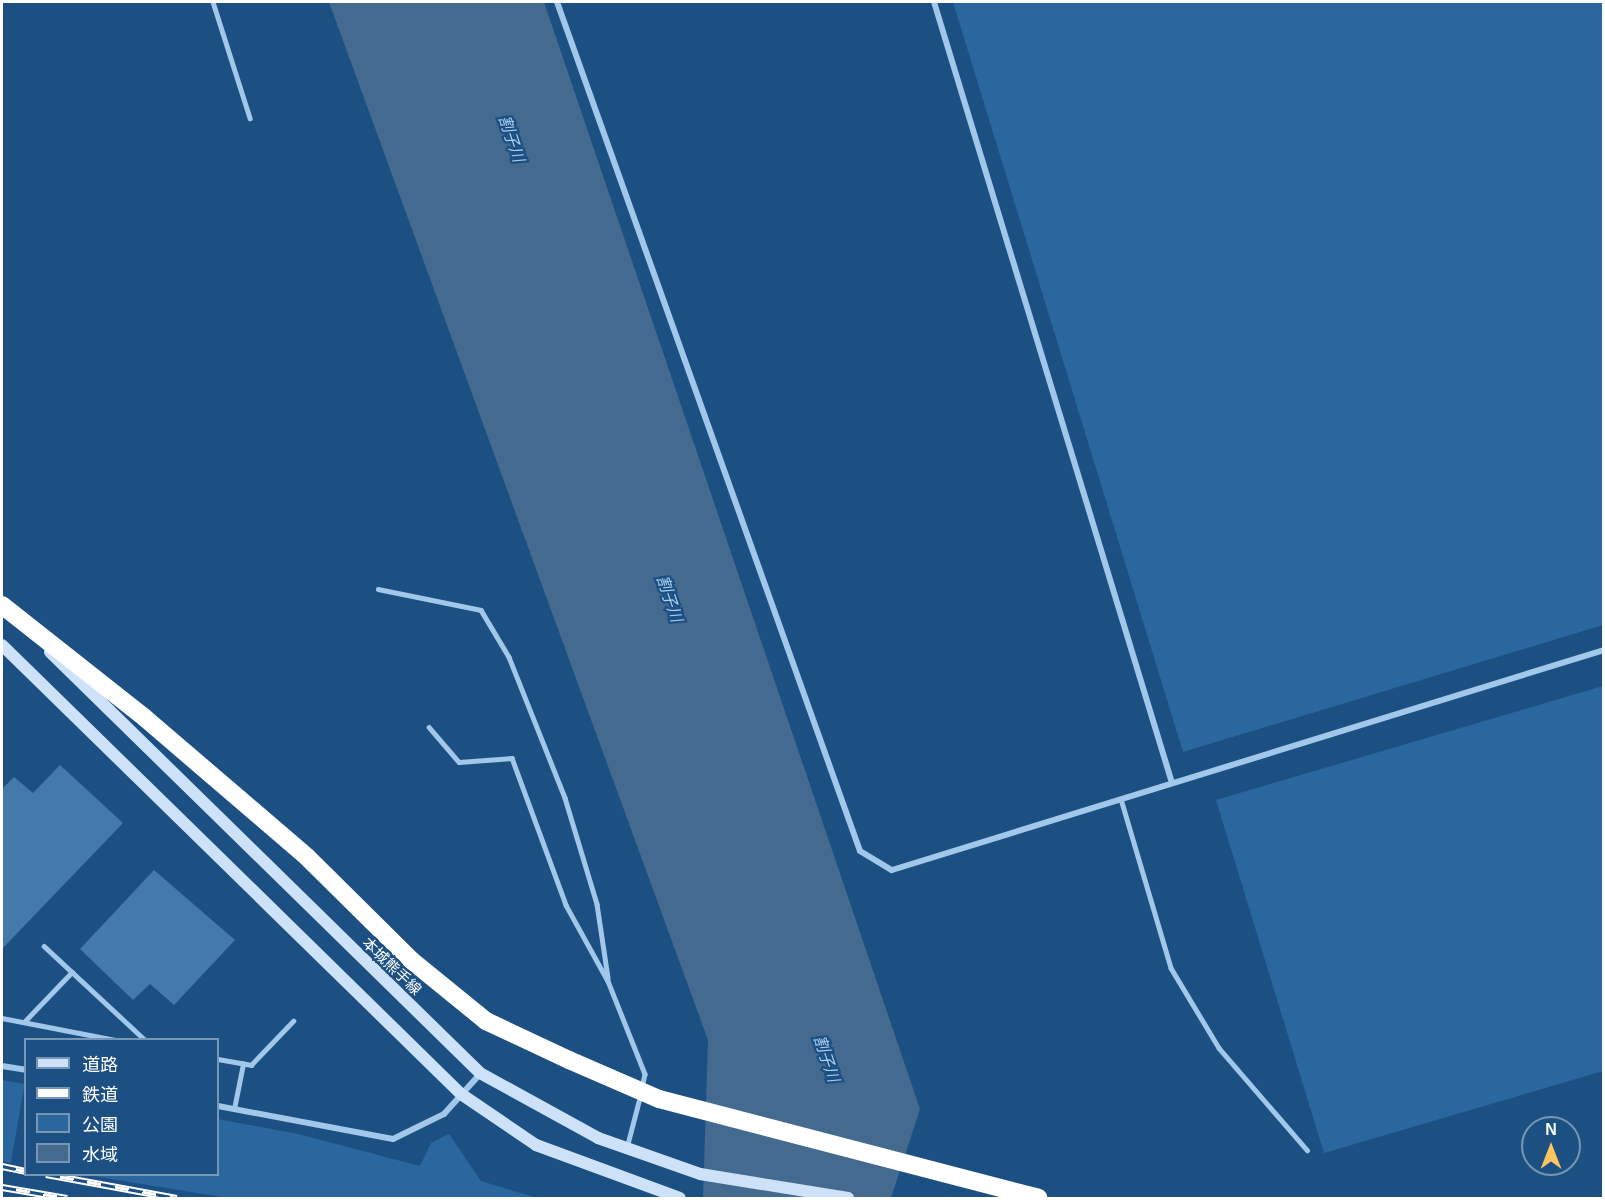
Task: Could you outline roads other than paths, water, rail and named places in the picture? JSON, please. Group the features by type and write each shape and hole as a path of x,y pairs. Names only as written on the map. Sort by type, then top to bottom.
{"highway":[{"path":"2,605 145,718 307,857 411,960 486,1021 659,1099 1038,1198"}],"main road":[{"name":"本城熊手線","path":"2,605 480,1073 598,1138 700,1174 848,1198"},
{"path":"2,645 461,1094 536,1145 680,1198"}],"street":[{"path":"557,2 860,851 892,870 1604,650"},
{"path":"934,2 1172,783"},
{"path":"2,1066 24,1071"},
{"path":"219,1106 393,1138 444,1114 480,1073"}],"lane":[{"path":"213,2 250,118"},
{"path":"378,589 482,610 509,657 565,798 597,903 608,981"},
{"path":"429,727 459,762 513,758 566,905 608,981 645,1074 627,1149"},
{"path":"1121,799 1171,968 1219,1048 1307,1150"},
{"path":"44,946 143,1038"},
{"path":"24,1022 72,972"},
{"path":"2,1018 105,1038"},
{"path":"219,1059 251,1065 293,1021"},
{"path":"234,1109 243,1064"}],"water":[{"name":"割子川","path":"329,2 544,2 920,1109 891,1198 703,1198 708,1040"}],"railway":[{"path":"2,1166 24,1171"},
{"path":"57,1176 177,1198"},
{"path":"2,1187 67,1198"}]}
